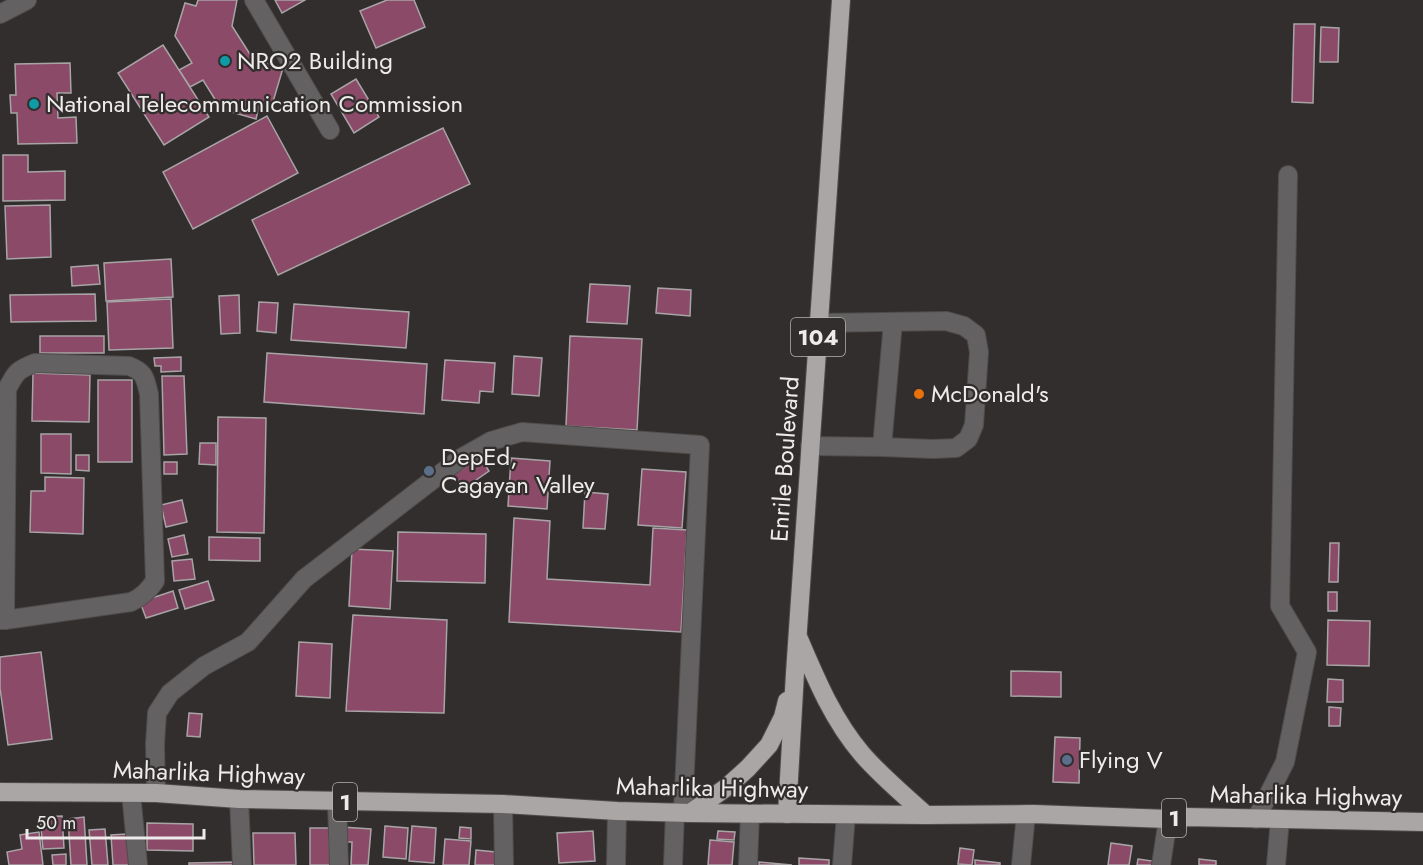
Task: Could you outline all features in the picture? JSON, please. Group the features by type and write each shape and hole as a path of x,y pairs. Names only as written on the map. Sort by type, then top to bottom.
{"highway":[{"name":"Enrile Boulevard","path":"787,814 797,636 841,0"},
{"path":"797,636 826,701 860,752 926,815"},
{"path":"683,813 741,775 769,745 783,717 795,673"},
{"name":"Maharlika Highway","path":"0,792 156,793 239,799 502,804 683,813 1026,814 1168,819 1186,817 1423,822"}],"street":[{"path":"0,14 27,0"},
{"path":"254,0 330,130"},
{"path":"1256,819 1285,762 1307,652 1280,606 1288,175"},
{"path":"810,446 956,448 968,439 974,424 979,352 976,335 964,326 946,321 819,323"},
{"path":"882,447 893,322"},
{"path":"35,363 129,366 140,370 146,380 149,394 155,581 140,598 131,602 3,620 7,389 15,374 35,363"},
{"path":"156,793 155,744 158,713 170,693 204,666 248,642 304,579 461,458 491,441 522,432 700,445 683,813 673,865"},
{"path":"131,793 138,865"},
{"path":"239,799 242,865"},
{"path":"336,802 339,865"},
{"path":"502,804 504,865"},
{"path":"616,865 617,811"},
{"path":"748,865 750,813"},
{"path":"1021,865 1026,814"},
{"path":"842,865 846,815"},
{"path":"1161,865 1168,819"},
{"path":"1276,865 1280,819"}],"building":[{"name":"NRO2 Building","path":"198,0 237,0 232,26 253,59 283,68 272,105 260,102 256,119 221,109 203,80 190,87 179,70 192,63 175,36 185,3 196,6"},
{"path":"275,0 305,0 282,13"},
{"path":"387,0 414,0 425,27 376,48 360,11"},
{"path":"1294,24 1315,24 1313,103 1292,102"},
{"path":"1321,27 1339,28 1338,62 1320,62"},
{"path":"163,45 209,117 164,145 118,73"},
{"name":"National Telecommunication Commission","path":"70,63 71,93 57,93 58,118 76,117 77,143 18,144 17,113 11,113 10,95 16,95 15,64"},
{"path":"356,79 379,117 354,133 331,94"},
{"path":"267,116 298,173 193,229 163,172"},
{"path":"443,128 470,184 278,275 252,220"},
{"path":"3,155 28,155 28,172 65,171 65,200 3,201"},
{"path":"50,205 51,257 7,259 5,206"},
{"path":"171,259 173,297 106,301 104,263"},
{"path":"98,265 100,284 72,286 71,267"},
{"path":"590,284 630,286 627,324 587,322"},
{"path":"658,288 691,290 690,316 656,313"},
{"path":"95,294 96,321 11,322 10,295"},
{"path":"239,295 240,333 221,334 219,296"},
{"path":"171,299 173,348 109,350 107,302"},
{"path":"259,302 278,303 276,333 257,331"},
{"path":"294,304 409,312 406,348 291,340"},
{"path":"40,336 104,336 104,353 40,353"},
{"path":"570,336 642,339 637,430 566,426"},
{"path":"267,353 427,364 424,414 264,402"},
{"path":"514,356 542,358 539,396 512,394"},
{"path":"181,357 181,371 161,372 161,366 155,366 154,358"},
{"path":"445,360 495,363 493,392 480,391 479,403 442,400"},
{"path":"33,373 90,375 89,422 32,421"},
{"path":"162,376 184,376 187,454 164,455"},
{"path":"98,380 132,380 132,462 98,462"},
{"path":"218,417 266,418 264,533 217,532"},
{"path":"41,434 71,434 71,474 41,473"},
{"path":"200,443 216,443 216,465 199,464"},
{"path":"76,455 89,455 89,471 76,470"},
{"path":"480,457 489,471 463,489 453,475"},
{"path":"511,458 550,461 547,509 508,506"},
{"path":"164,462 177,462 177,474 164,474"},
{"path":"642,469 686,472 682,528 638,525"},
{"path":"45,477 84,478 83,534 30,532 31,491 45,491"},
{"path":"585,492 608,494 605,529 583,528"},
{"path":"182,500 187,522 166,527 161,505"},
{"path":"514,518 550,521 547,579 650,585 653,528 687,530 681,632 509,622"},
{"path":"398,532 486,534 485,583 397,581"},
{"path":"184,535 188,554 172,557 168,539"},
{"path":"209,537 260,538 260,561 209,560"},
{"path":"1330,543 1339,543 1338,582 1329,582"},
{"path":"352,549 393,551 390,609 349,606"},
{"path":"192,559 195,579 174,581 172,561"},
{"path":"208,581 214,600 185,609 179,590"},
{"path":"173,591 178,608 146,618 140,602"},
{"path":"1328,592 1337,592 1337,611 1328,611"},
{"path":"353,615 447,620 444,713 346,711"},
{"path":"1328,620 1370,621 1369,666 1327,665"},
{"path":"299,642 332,644 330,698 296,696"},
{"path":"41,652 52,739 8,745 0,688 0,657"},
{"path":"1011,671 1061,672 1061,697 1011,696"},
{"path":"1328,679 1343,680 1343,702 1327,702"},
{"path":"1329,707 1341,708 1340,726 1329,726"},
{"path":"189,713 202,714 200,737 187,736"},
{"name":"Flying V","path":"1055,737 1080,738 1079,783 1053,782"},
{"path":"62,816 64,848 43,849 40,817"},
{"path":"84,817 87,865 71,865 68,819"},
{"path":"147,823 193,824 193,851 147,850"},
{"path":"385,826 408,828 406,859 383,857"},
{"path":"412,826 436,828 434,863 409,861"},
{"path":"342,827 371,829 368,865 351,865 352,842 341,842"},
{"path":"460,827 471,828 471,839 459,838"},
{"path":"310,828 329,828 330,865 310,865"},
{"path":"105,829 108,865 92,865 89,830"},
{"path":"593,831 595,861 559,863 557,833"},
{"path":"718,831 735,832 734,840 717,839"},
{"path":"39,832 43,865 9,865 7,852 22,849 20,835"},
{"path":"253,833 295,833 296,865 254,865"},
{"path":"126,834 134,865 113,865 111,835"},
{"path":"445,839 471,841 469,865 443,865"},
{"path":"710,840 734,842 732,865 708,865"},
{"path":"1111,843 1132,846 1129,865 1108,865"},
{"path":"960,848 974,850 972,865 958,864"},
{"path":"476,850 496,852 495,865 475,865"},
{"path":"66,854 66,865 53,865 52,855"},
{"path":"799,858 829,860 829,865 799,865"},
{"path":"1138,859 1159,862 1158,865 1137,865"},
{"path":"1199,859 1216,861 1216,865 1199,865"},
{"path":"975,860 1000,863 1000,865 975,865"},
{"path":"236,862 236,865 189,865 189,863"},
{"path":"759,862 792,865 759,865"}],"place":[{"name":"NRO2 Building","path":"225,61"},
{"name":"National Telecommunication Commission","path":"34,104"},
{"name":"McDonald's","path":"919,394"},
{"name":"DepEd, Cagayan Valley","path":"429,471"},
{"name":"Flying V","path":"1067,760"}]}
